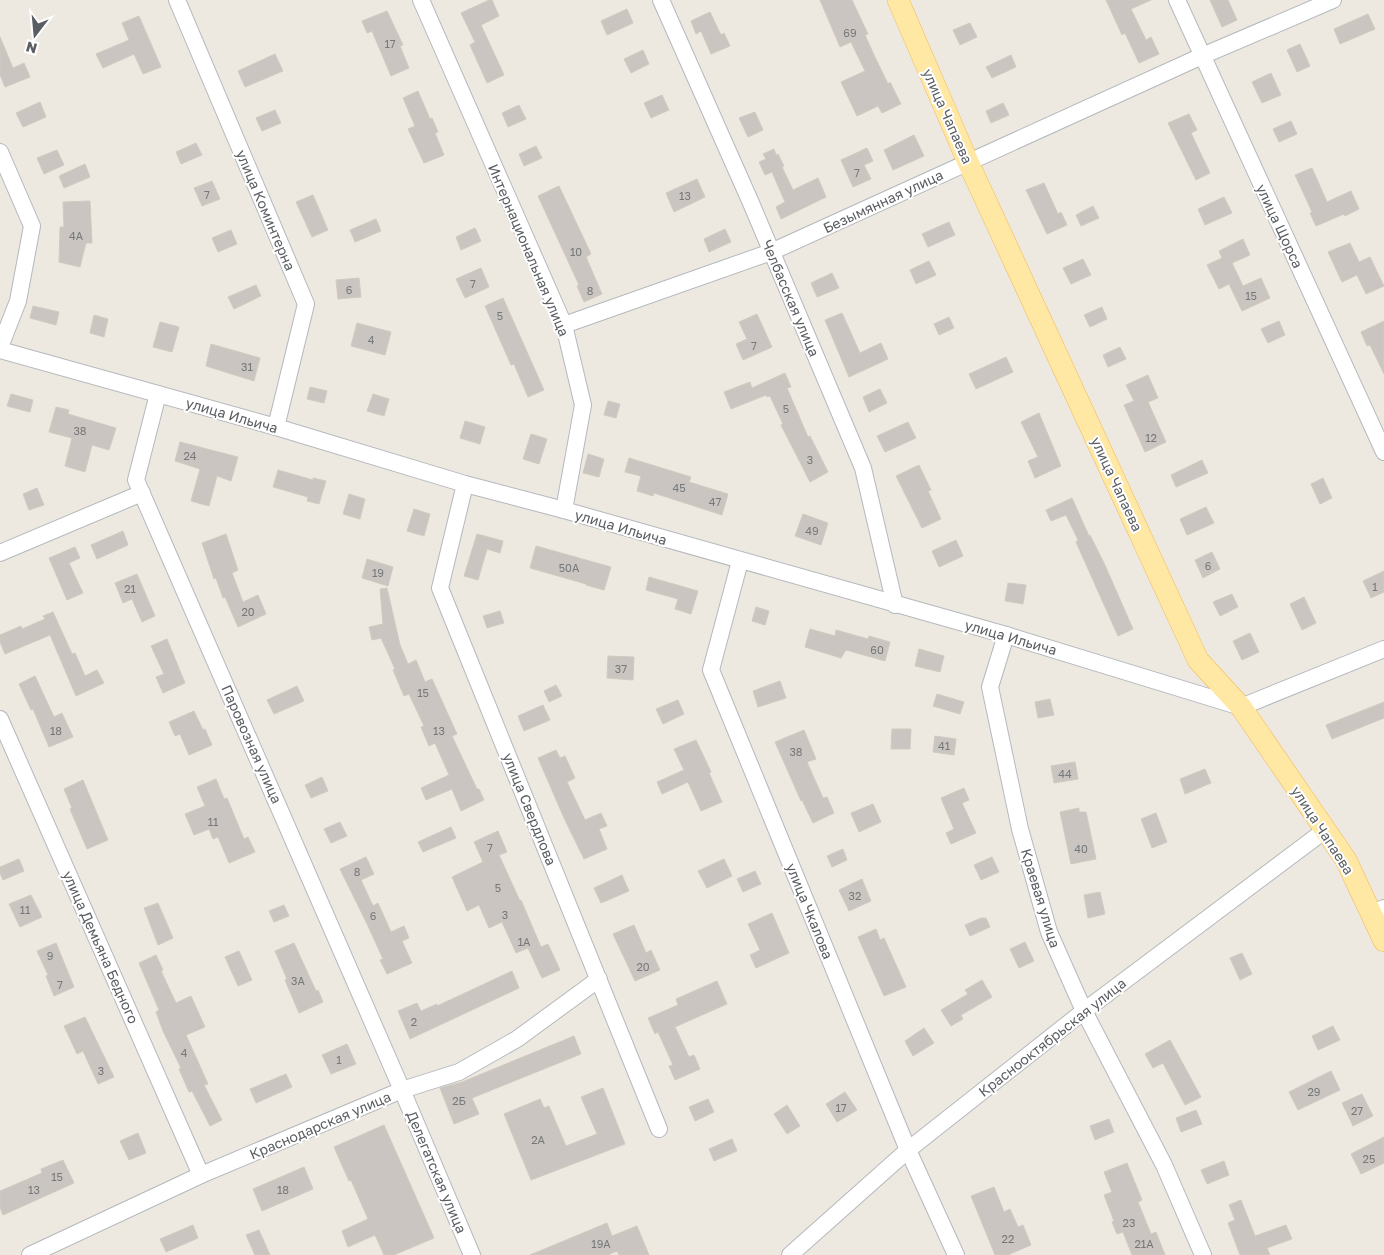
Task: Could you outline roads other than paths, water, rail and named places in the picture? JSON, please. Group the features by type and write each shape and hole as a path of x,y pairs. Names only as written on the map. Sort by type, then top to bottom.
{"main road":[{"name":"улица Чапаева","path":"898,0 968,162 1198,660 1241,707 1324,831 1346,860 1378,911 1384,941"}],"street":[{"name":"улица Коминтерна","path":"176,0 306,304 276,427"},
{"name":"Интернациональная улица","path":"421,0 564,325 583,405 564,510"},
{"name":"Челбасская улица","path":"661,0 752,203 863,468 895,605"},
{"name":"улица Щорса","path":"1177,0 1384,452"},
{"name":"Безымянная улица","path":"564,325 771,252 1202,56 1333,0"},
{"path":"0,152 32,226 18,301 0,349"},
{"name":"улица Ильича","path":"0,349 276,427 465,484 564,510 1006,635 1241,707"},
{"name":"Паровозная улица","path":"158,394 136,480 402,1090"},
{"name":"улица Свердлова","path":"465,484 440,588 660,1129"},
{"path":"0,554 142,493"},
{"name":"улица Чкалова","path":"740,561 711,670 908,1150 956,1255"},
{"name":"Краевая улица","path":"1006,635 990,688 1020,828 1048,932 1084,1011 1164,1165 1203,1255"},
{"path":"1241,707 1384,649"},
{"name":"улица Демьяна Бедного","path":"0,718 201,1175"},
{"name":"Краснооктябрьская улица","path":"790,1255 908,1150 1084,1011 1324,831"},
{"name":"Краснодарская улица","path":"30,1255 201,1175 402,1090 459,1072 517,1039 599,979"},
{"name":"Делегатская улица","path":"402,1090 472,1255"}]}
